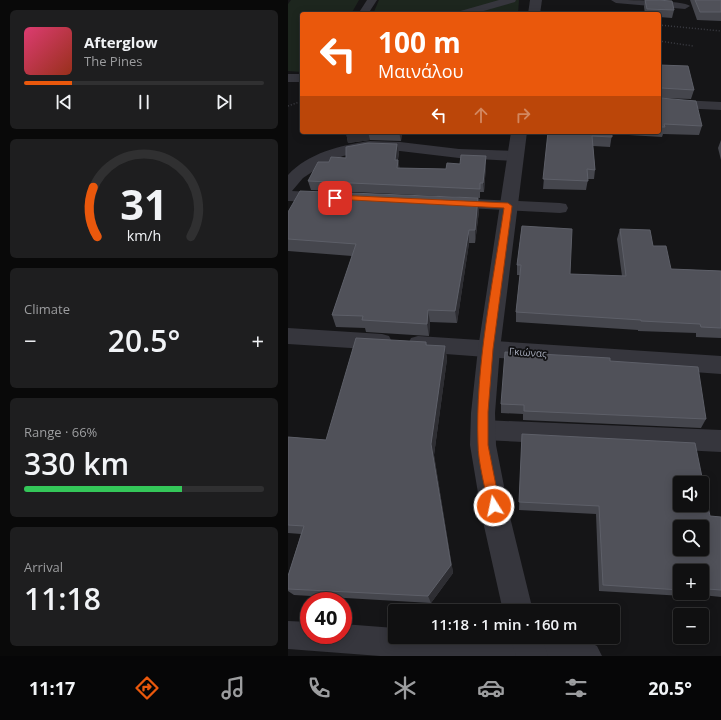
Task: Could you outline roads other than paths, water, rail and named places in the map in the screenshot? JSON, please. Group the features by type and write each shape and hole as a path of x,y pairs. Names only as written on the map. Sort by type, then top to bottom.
{"street":[{"path":"364,12 372,0"},
{"path":"468,12 511,0"},
{"path":"534,12 536,0"},
{"path":"616,0 685,6"},
{"path":"629,1 630,12"},
{"path":"356,3 358,12"},
{"path":"288,78 300,78"},
{"path":"661,103 721,106"},
{"path":"516,604 496,517 483,445 483,430 489,349 519,134"},
{"path":"343,198 288,188 299,173 310,165 346,150 363,146 393,146 451,153 515,156"},
{"path":"438,202 560,208"},
{"name":"Γκιώνας","path":"288,336 721,365"},
{"path":"483,430 721,441"},
{"path":"288,636 529,648 587,656"}]}
